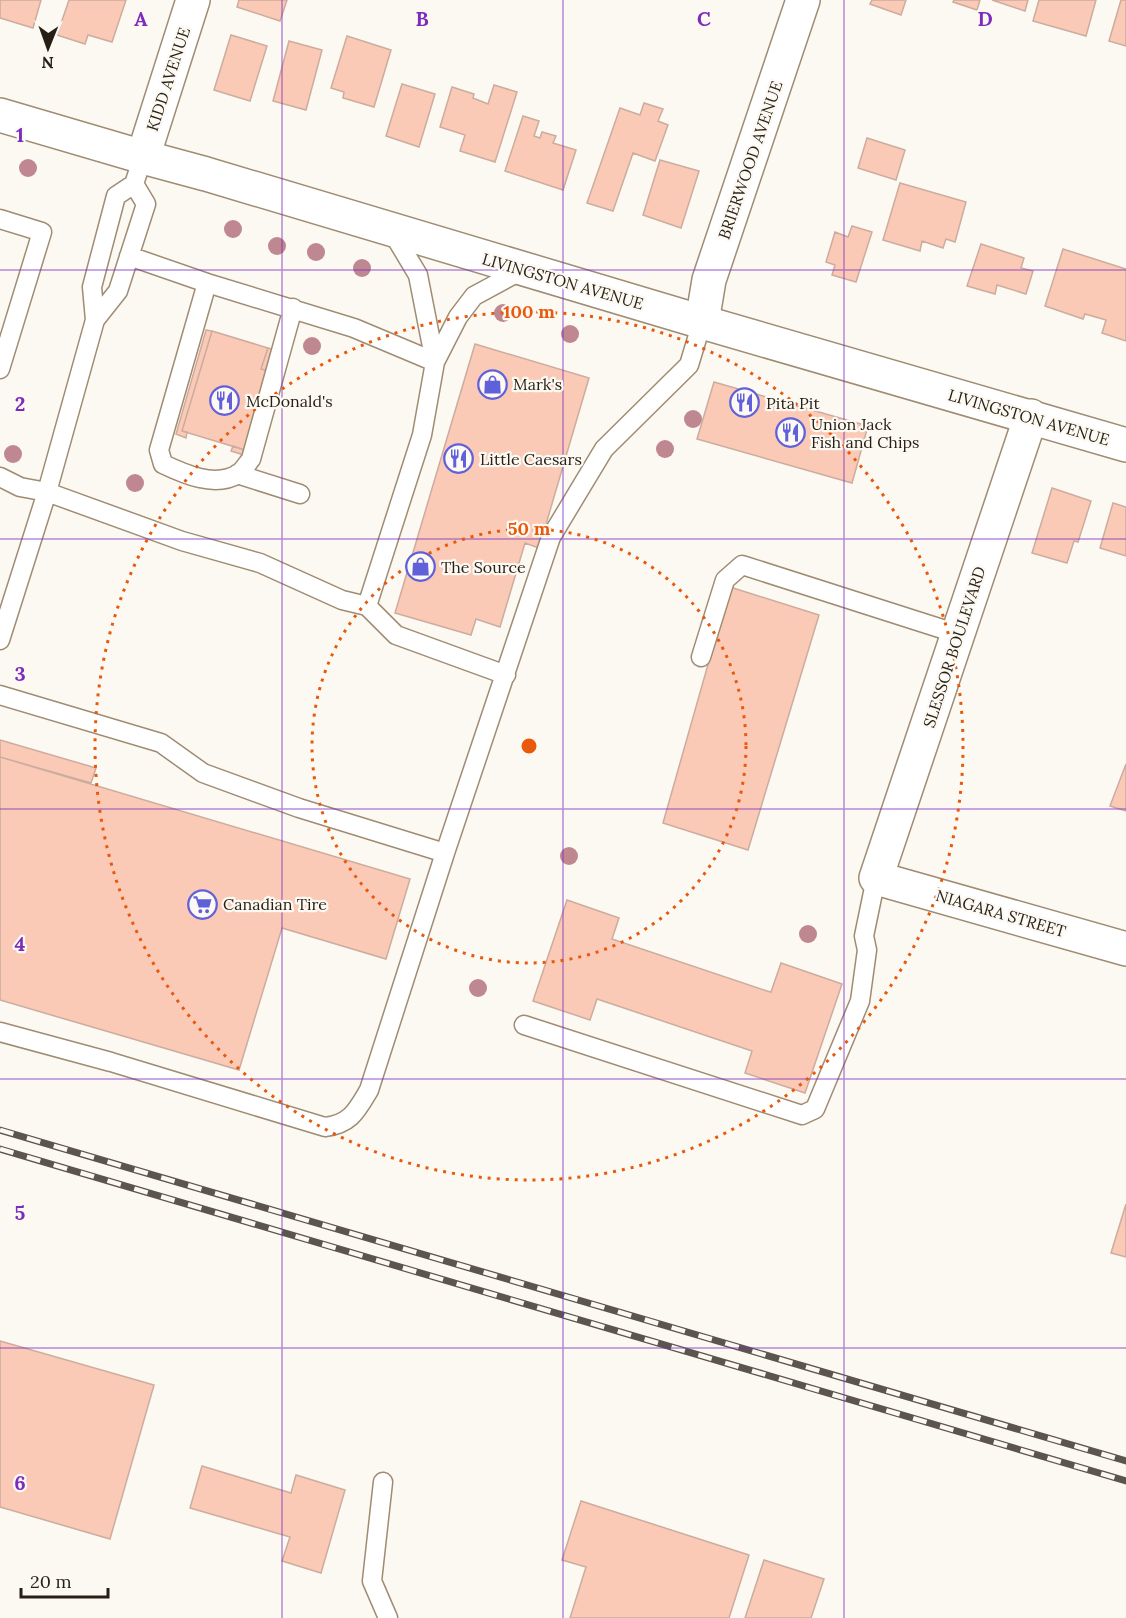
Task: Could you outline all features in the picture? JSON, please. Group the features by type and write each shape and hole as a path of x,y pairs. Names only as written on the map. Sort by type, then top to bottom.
{"street":[{"name":"KIDD AVENUE","path":"139,171 193,0"},
{"name":"BRIERWOOD AVENUE","path":"702,322 710,280 803,0"},
{"name":"LIVINGSTON AVENUE","path":"0,115 139,171 206,174 702,322 1126,445"},
{"name":"SLESSOR BOULEVARD","path":"876,878 1031,416"},
{"name":"NIAGARA STREET","path":"876,878 1126,948"}],"lane":[{"path":"95,320 118,291 146,204 139,171"},
{"path":"0,640 47,492 95,320 92,287 116,196 139,171"},
{"path":"0,219 42,232 0,369"},
{"path":"366,606 422,435 435,362 418,275 391,230"},
{"path":"129,256 354,328 435,362"},
{"path":"435,362 458,317 474,296 524,269"},
{"path":"207,282 159,450 164,464 193,477 217,480 237,474 251,459 293,308"},
{"path":"0,1032 111,1062 325,1127 338,1126 354,1115 369,1090 445,853 551,537 604,449 689,365 702,322"},
{"path":"237,474 300,494"},
{"path":"0,477 20,487 47,492 182,541 260,563 342,600 366,606 396,635 506,675"},
{"path":"701,657 725,580 742,565 958,634"},
{"path":"0,695 161,743 203,773 299,808 445,853"},
{"path":"524,1025 802,1115 815,1109 860,1001 867,951 864,936 876,878"},
{"path":"383,1482 372,1581 388,1618"}],"building":[{"path":"0,0 41,0 33,28 0,18"},
{"path":"69,0 126,0 112,42 88,35 85,44 57,35"},
{"path":"239,0 287,0 280,21 237,7"},
{"path":"872,0 906,0 901,15 870,4"},
{"path":"954,0 980,0 977,10 953,2"},
{"path":"992,0 1028,0 1025,11"},
{"path":"1039,0 1096,0 1086,36 1033,21"},
{"path":"1121,0 1126,0 1126,46 1109,41"},
{"path":"231,35 267,46 250,101 214,90"},
{"path":"347,36 391,50 374,107 343,98 344,92 331,88"},
{"path":"289,41 322,50 306,110 273,101"},
{"path":"402,84 435,94 419,147 386,136"},
{"path":"494,85 517,92 495,162 460,151 465,135 440,127 452,87 474,94 473,98 488,104"},
{"path":"644,103 663,109 658,121 668,125 655,161 633,153 613,211 587,203 620,108 640,115"},
{"path":"523,116 539,121 534,136 540,138 542,132 556,136 553,143 576,150 563,190 505,171"},
{"path":"867,138 905,150 896,180 858,168"},
{"path":"660,160 699,171 681,228 643,215"},
{"path":"900,183 966,202 955,242 946,239 943,248 922,241 920,251 883,240"},
{"path":"852,226 872,232 856,282 832,275 835,265 826,262 835,232 848,237"},
{"path":"981,244 1024,258 1021,268 1033,271 1026,294 997,285 995,294 967,286"},
{"path":"1063,249 1126,269 1126,341 1102,333 1106,320 1085,314 1083,319 1045,306"},
{"path":"206,330 212,331 182,431 187,432 186,438 176,434"},
{"name":"McDonald's","path":"212,331 268,348 261,369 269,371 245,450 182,431"},
{"path":"475,344 589,378 539,548 525,543 500,627 476,619 471,635 395,613"},
{"path":"268,348 272,349 268,365 274,367 247,456 231,451 233,446 245,450 269,371 261,369"},
{"path":"714,382 868,426 852,483 697,439"},
{"path":"1052,488 1091,501 1078,542 1074,541 1067,563 1032,553"},
{"path":"1113,503 1126,507 1126,556 1100,548"},
{"path":"730,587 819,615 748,850 663,823"},
{"path":"0,740 96,768 91,783 0,757"},
{"name":"Canadian Tire","path":"0,757 410,879 386,959 282,928 239,1070 0,1000"},
{"path":"1126,764 1126,811 1110,806"},
{"path":"567,900 619,918 612,939 767,991 771,992 781,963 842,984 805,1093 745,1073 752,1051 597,999 590,1020 533,1001"},
{"path":"1126,1204 1126,1257 1111,1253"},
{"path":"0,1341 154,1385 110,1539 0,1507"},
{"path":"202,1466 291,1493 296,1475 345,1490 321,1573 282,1561 290,1537 190,1508"},
{"path":"581,1501 749,1555 729,1618 570,1618 586,1567 562,1560"},
{"path":"764,1560 824,1579 811,1618 745,1618"}],"railway":[{"path":"0,1130 1126,1461"},
{"path":"0,1149 1126,1481"}],"place":[{"name":"Mark's","path":"492,384"},
{"name":"McDonald's","path":"225,401"},
{"name":"Pita Pit","path":"745,403"},
{"name":"Union Jack Fish and Chips","path":"790,433"},
{"name":"Little Caesars","path":"459,459"},
{"name":"The Source","path":"420,567"},
{"name":"Canadian Tire","path":"202,904"}]}
